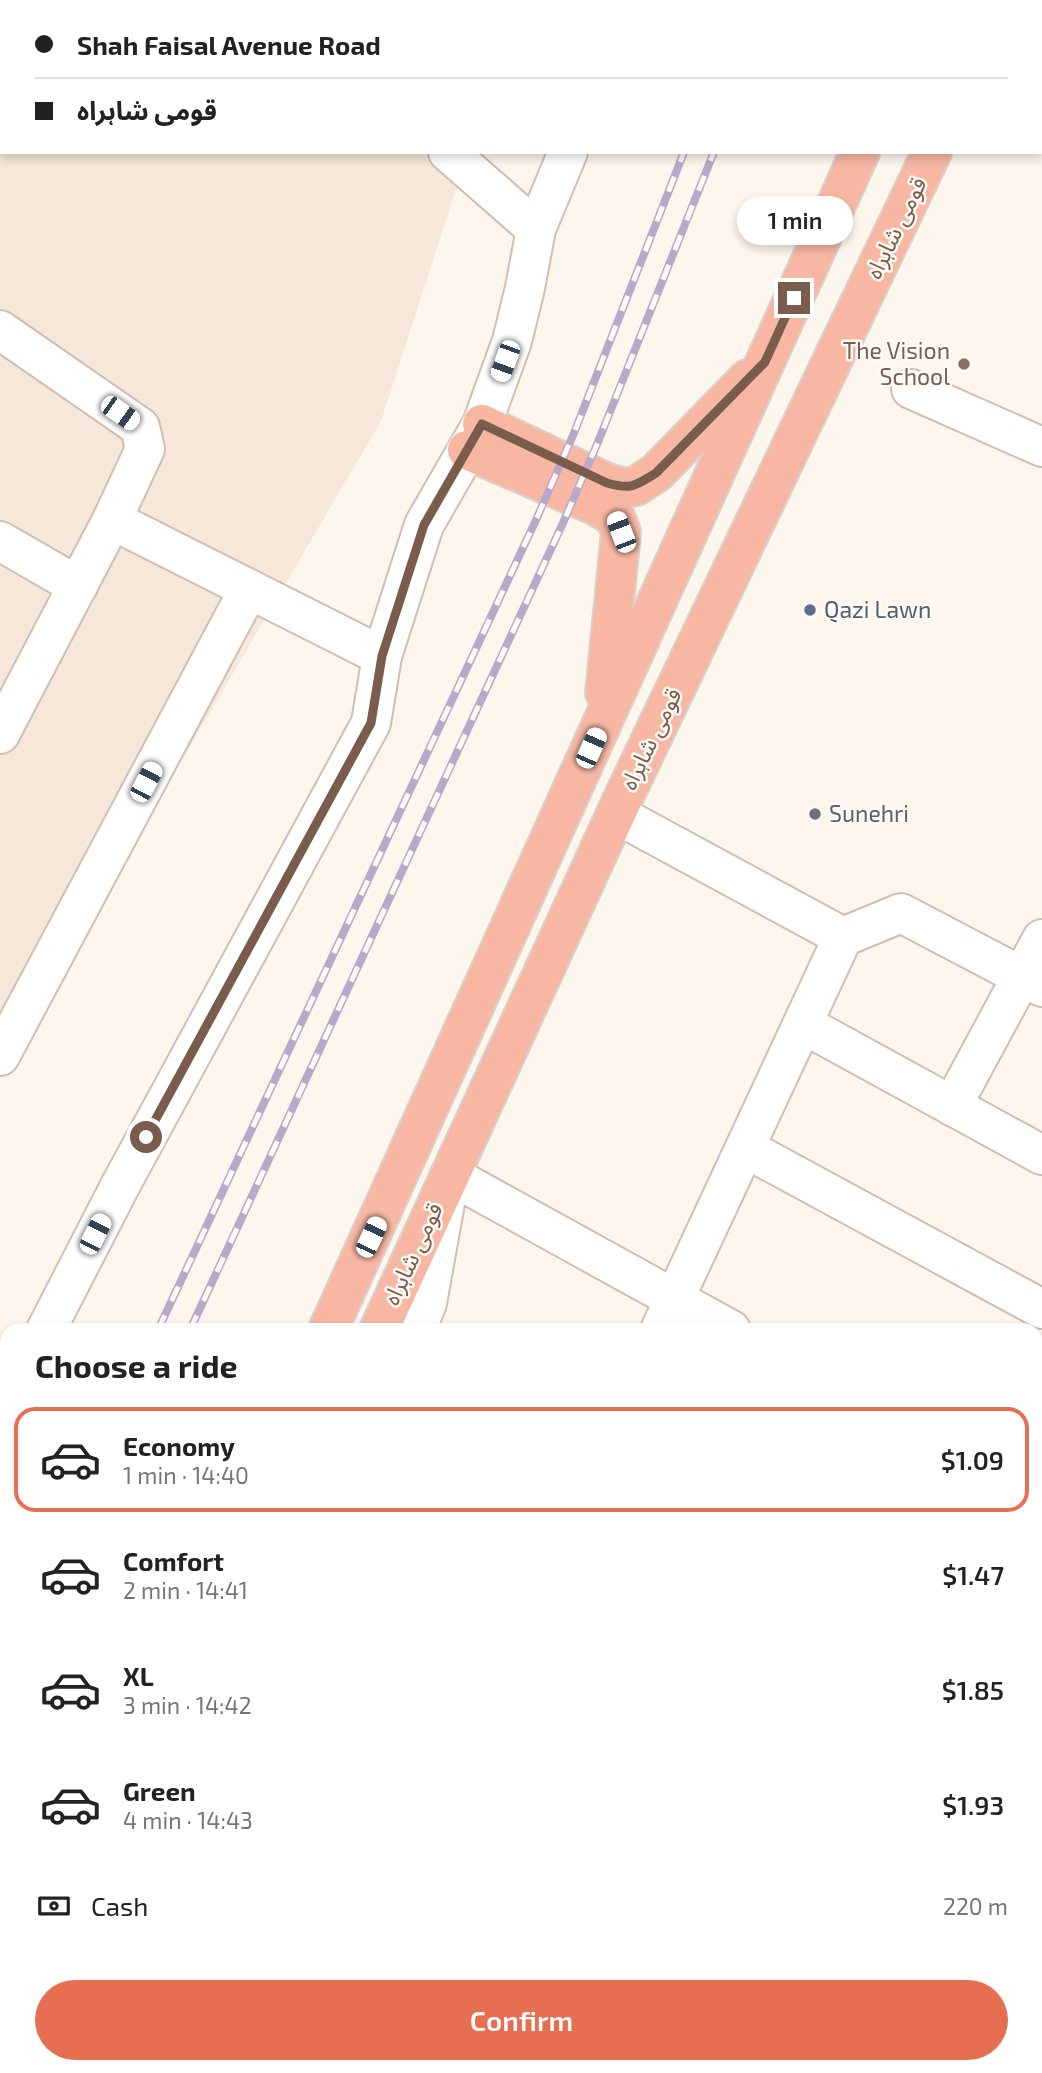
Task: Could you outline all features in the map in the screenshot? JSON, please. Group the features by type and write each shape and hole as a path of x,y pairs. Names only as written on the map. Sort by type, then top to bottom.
{"highway":[{"name":"قومی شاہراہ","path":"331,1323 859,154"},
{"name":"قومی شاہراہ","path":"382,1323 616,814 931,154"},
{"path":"475,437 607,483 624,488 636,486 656,473 765,362"},
{"path":"475,437 615,517 621,532 620,563 614,597 603,723"}],"street":[{"path":"450,154 536,229"},
{"path":"50,1323 120,1186 371,723 382,656 424,525 475,437 512,341 526,288 536,229 567,154"},
{"path":"0,330 140,427 145,449 112,520 0,734"},
{"path":"911,389 1042,447"},
{"path":"112,520 382,656"},
{"path":"0,541 78,586"},
{"path":"0,1056 249,589"},
{"path":"616,814 843,937"},
{"path":"668,1314 843,937 901,914 1032,982"},
{"path":"953,1106 1032,982 1042,939"},
{"path":"803,1024 1042,1155"},
{"path":"746,1148 1042,1309"},
{"path":"419,1323 427,1303 450,1175 668,1314 703,1323"}],"shaded area":[{"path":"0,154 467,154 381,421 0,1070"}],"railway":[{"path":"161,1323 536,520 574,433 683,154"},
{"path":"193,1323 563,523 713,154"}],"place":[{"name":"The Vision School","path":"964,364"},
{"name":"Qazi Lawn","path":"810,610"},
{"name":"Sunehri","path":"815,814"}],"route":[{"path":"146,1137 371,723 382,656 424,525 482,424 607,483 624,488 636,486 656,473 765,362 794,298"}]}
